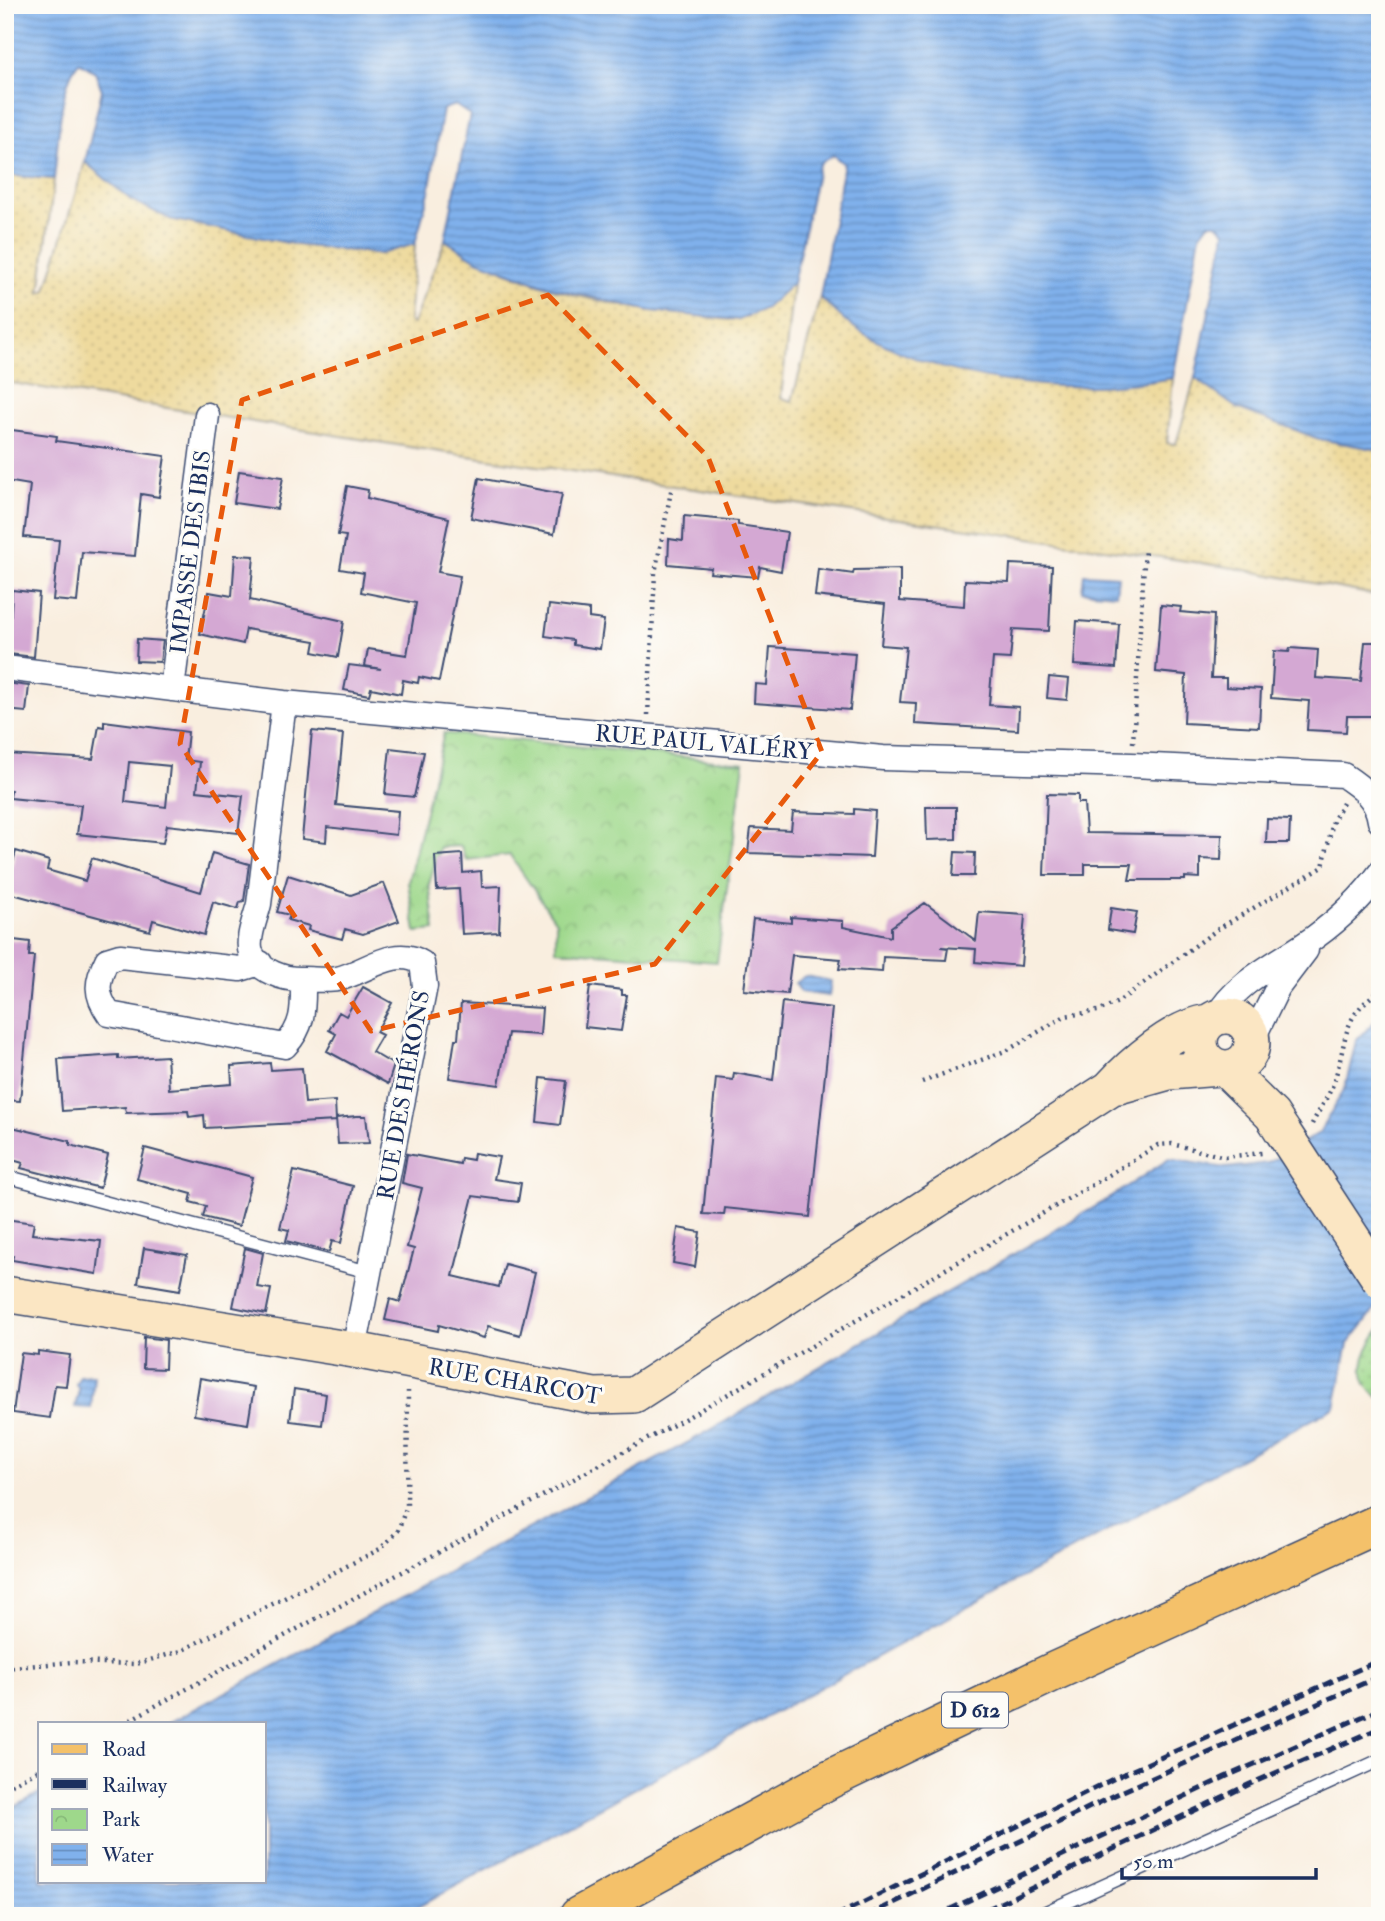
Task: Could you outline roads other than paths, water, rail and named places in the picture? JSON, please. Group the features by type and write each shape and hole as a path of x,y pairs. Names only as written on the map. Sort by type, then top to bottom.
{"main road":[{"name":"D 612","path":"579,1916 830,1779 1053,1672 1380,1523"}],"street":[{"name":"IMPASSE DES IBIS","path":"172,689 207,415"},
{"name":"RUE PAUL VALÉRY","path":"5,668 284,703 883,758 1132,765 1353,782 1378,809 1380,821"},
{"path":"260,962 240,969 120,956 107,960 96,984 99,1000 109,1014 285,1046 298,1033 303,1009 303,979 266,971 260,962 251,953 251,936 259,904 284,703"},
{"path":"1237,1056 1206,1059 1200,1044 1212,1020 1250,981 1314,938 1361,900 1380,873"},
{"path":"1237,1056 1278,987 1314,938"},
{"name":"RUE DES HÉRONS","path":"303,979 337,979 398,956 412,956 422,963 425,986 354,1350"},
{"path":"1212,1020 1232,1017 1239,1020 1250,1032 1237,1056"},
{"name":"RUE CHARCOT","path":"5,1294 354,1350 594,1396 634,1395 1109,1088 1130,1067 1190,1026 1212,1020"},
{"path":"1237,1056 1380,1280"},
{"name":"RUE CHARCOT","path":"1109,1088 1237,1056"}],"lane":[{"path":"5,1176 369,1272"},
{"path":"1037,1916 1380,1760"}],"water":[{"path":"5,5 1380,5 1380,450 1319,439 1237,408 1195,378 1224,240 1225,231 1217,223 1209,223 1200,235 1173,378 1091,386 1007,381 966,374 926,362 888,346 852,326 820,297 844,164 833,155 819,164 793,283 766,308 739,320 651,311 549,287 477,260 445,240 470,115 455,105 443,109 429,192 415,244 380,254 298,245 170,219 131,200 85,162 102,90 95,72 79,62 72,72 63,100 54,179 5,175"},
{"path":"1084,574 1118,576 1116,594 1082,591"},
{"path":"805,976 831,981 829,996 801,992 795,983"},
{"path":"1380,1016 1380,1303 1348,1344 1335,1407 401,1916 5,1916 5,1812 38,1794 38,1882 266,1882 266,1722 171,1722 700,1436 1105,1201 1169,1159 1226,1168 1268,1163 1319,1133 1345,1088 1356,1041"},
{"path":"94,1375 91,1408 75,1407 79,1390 76,1384 80,1376"}],"railway":[{"path":"836,1916 1117,1777 1380,1660"},
{"path":"867,1916 1121,1792 1380,1676"},
{"path":"936,1916 1225,1777 1380,1709"},
{"path":"973,1916 1250,1784 1380,1728"}]}
